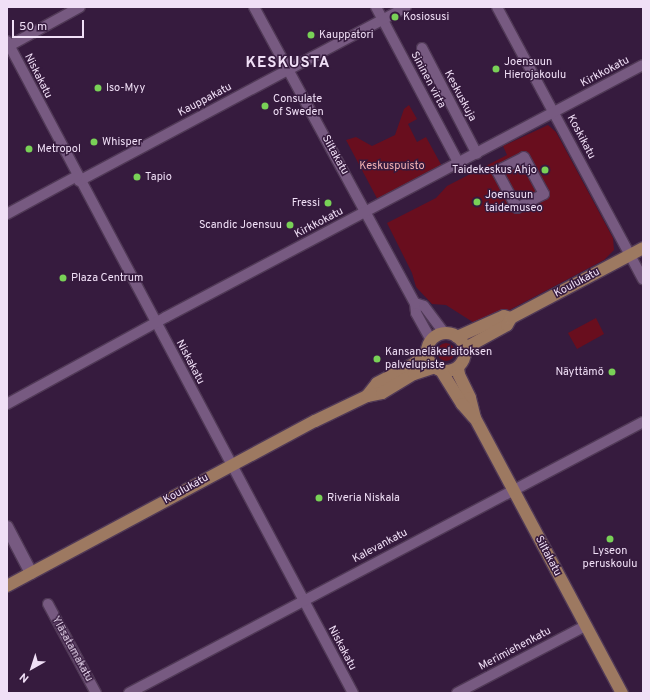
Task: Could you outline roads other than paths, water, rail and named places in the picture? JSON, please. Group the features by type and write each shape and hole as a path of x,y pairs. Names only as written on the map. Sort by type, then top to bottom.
{"main road":[{"name":"Koulukatu","path":"465,351 469,346 507,325 511,318 643,248"},
{"name":"Koulukatu","path":"457,337 504,316 511,318"},
{"path":"444,333 457,337 465,351 458,368 438,370 426,353 431,340 444,333"},
{"name":"Koulukatu","path":"367,396 377,384 415,363 426,353"},
{"name":"Siltakatu","path":"458,368 459,376 470,398 475,418 622,693"},
{"name":"Koulukatu","path":"7,586 231,465 367,396 382,393 414,374 438,370"},
{"name":"Siltakatu","path":"438,370 462,404 475,418"},
{"path":"7,527 31,573"}],"street":[{"path":"8,44 80,7"},
{"name":"Siltakatu","path":"254,7 415,303 416,313 431,340"},
{"name":"Sininen virta","path":"376,7 459,164"},
{"name":"Kauppakatu","path":"7,214 78,179 406,7"},
{"name":"Koskikatu","path":"497,7 643,279"},
{"name":"Niskakatu","path":"8,44 78,179 156,322 353,693"},
{"name":"Keskuskuja","path":"422,48 477,154"},
{"name":"Kirkkokatu","path":"7,404 156,322 459,164 643,65"},
{"path":"524,157 544,194 517,208 497,171 524,157"},
{"name":"Siltakatu","path":"415,303 424,306 444,333"},
{"name":"Kalevankatu","path":"129,693 643,422"},
{"name":"Yläsatamakatu","path":"48,604 96,693"},
{"name":"Merimiehenkatu","path":"457,693 585,626"}],"place":[{"name":"Kosiosusi","path":"395,17"},
{"name":"Kauppatori","path":"311,35"},
{"name":"Joensuun Hierojakoulu","path":"496,69"},
{"name":"Iso-Myy","path":"98,88"},
{"name":"Consulate of Sweden","path":"265,106"},
{"name":"Whisper","path":"94,142"},
{"name":"Metropol","path":"29,149"},
{"name":"Taidekeskus Ahjo","path":"545,170"},
{"name":"Tapio","path":"137,177"},
{"name":"Joensuun taidemuseo","path":"477,202"},
{"name":"Fressi","path":"328,203"},
{"name":"Scandic Joensuu","path":"290,225"},
{"name":"Plaza Centrum","path":"63,278"},
{"name":"Kansaneläkelaitoksen palvelupiste","path":"377,359"},
{"name":"Näyttämö","path":"612,372"},
{"name":"Riveria Niskala","path":"319,498"},
{"name":"Lyseon peruskoulu","path":"610,539"}],"district":[{"name":"KESKUSTA","path":"288,64"}],"park label":[{"name":"Keskuspuisto","path":"392,166"}]}
